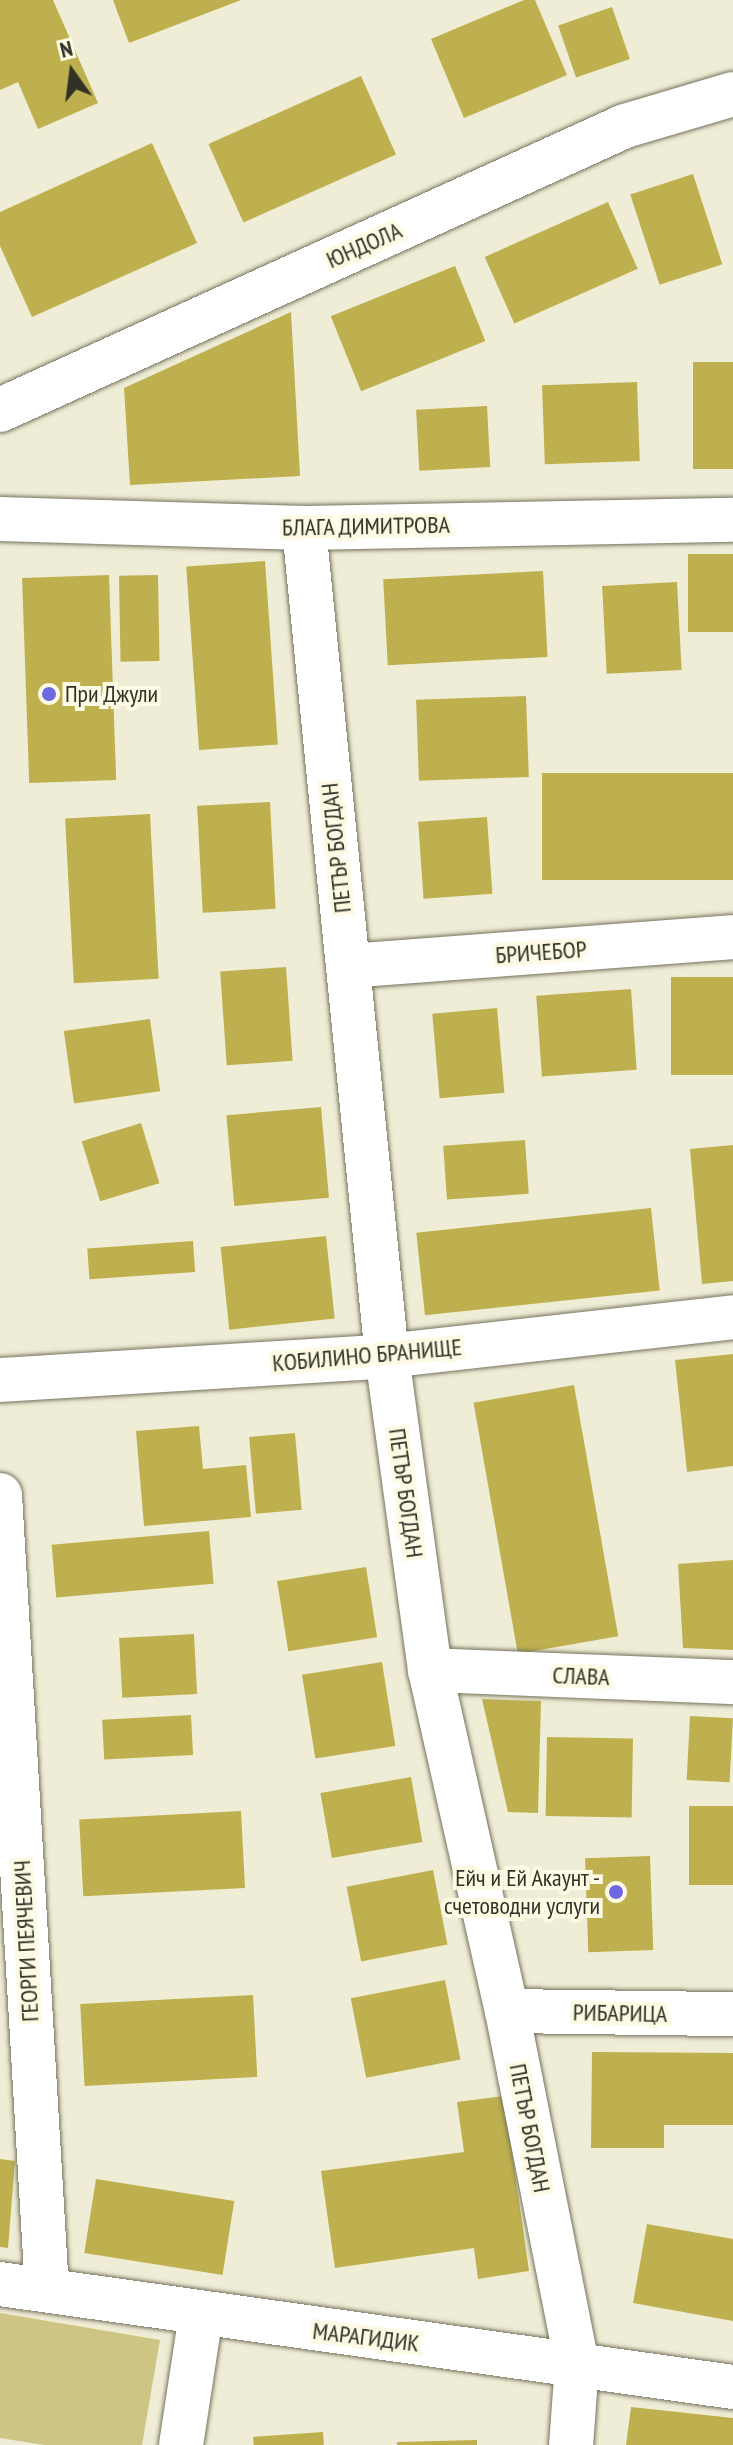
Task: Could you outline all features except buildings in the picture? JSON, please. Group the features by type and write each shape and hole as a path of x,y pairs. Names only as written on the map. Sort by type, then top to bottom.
{"street":[{"name":"ЮНДОЛА","path":"0,410 625,126 733,94"},
{"name":"БЛАГА ДИМИТРОВА","path":"0,519 304,528 733,520"},
{"name":"ПЕТЪР БОГДАН","path":"304,528 387,1356 430,1670 507,2011 577,2364 571,2445"},
{"name":"БРИЧЕБОР","path":"348,966 733,937"},
{"name":"КОБИЛИНО БРАНИЩЕ","path":"0,1380 387,1356 733,1317"},
{"name":"ГЕОРГИ ПЕЯЧЕВИЧ","path":"0,1495 47,2290"},
{"name":"СЛАВА","path":"430,1670 733,1682"},
{"name":"РИБАРИЦА","path":"507,2011 733,2014"},
{"name":"МАРАГИДИК","path":"0,2284 201,2315 733,2387"},
{"path":"181,2445 201,2315"}],"shaded area":[{"path":"0,2313 160,2340 142,2445 44,2445 0,2438"}],"place":[{"name":"При Джули","path":"49,694"},
{"name":"Ейч и Ей Акаунт - счетоводни услуги","path":"616,1892"}]}
